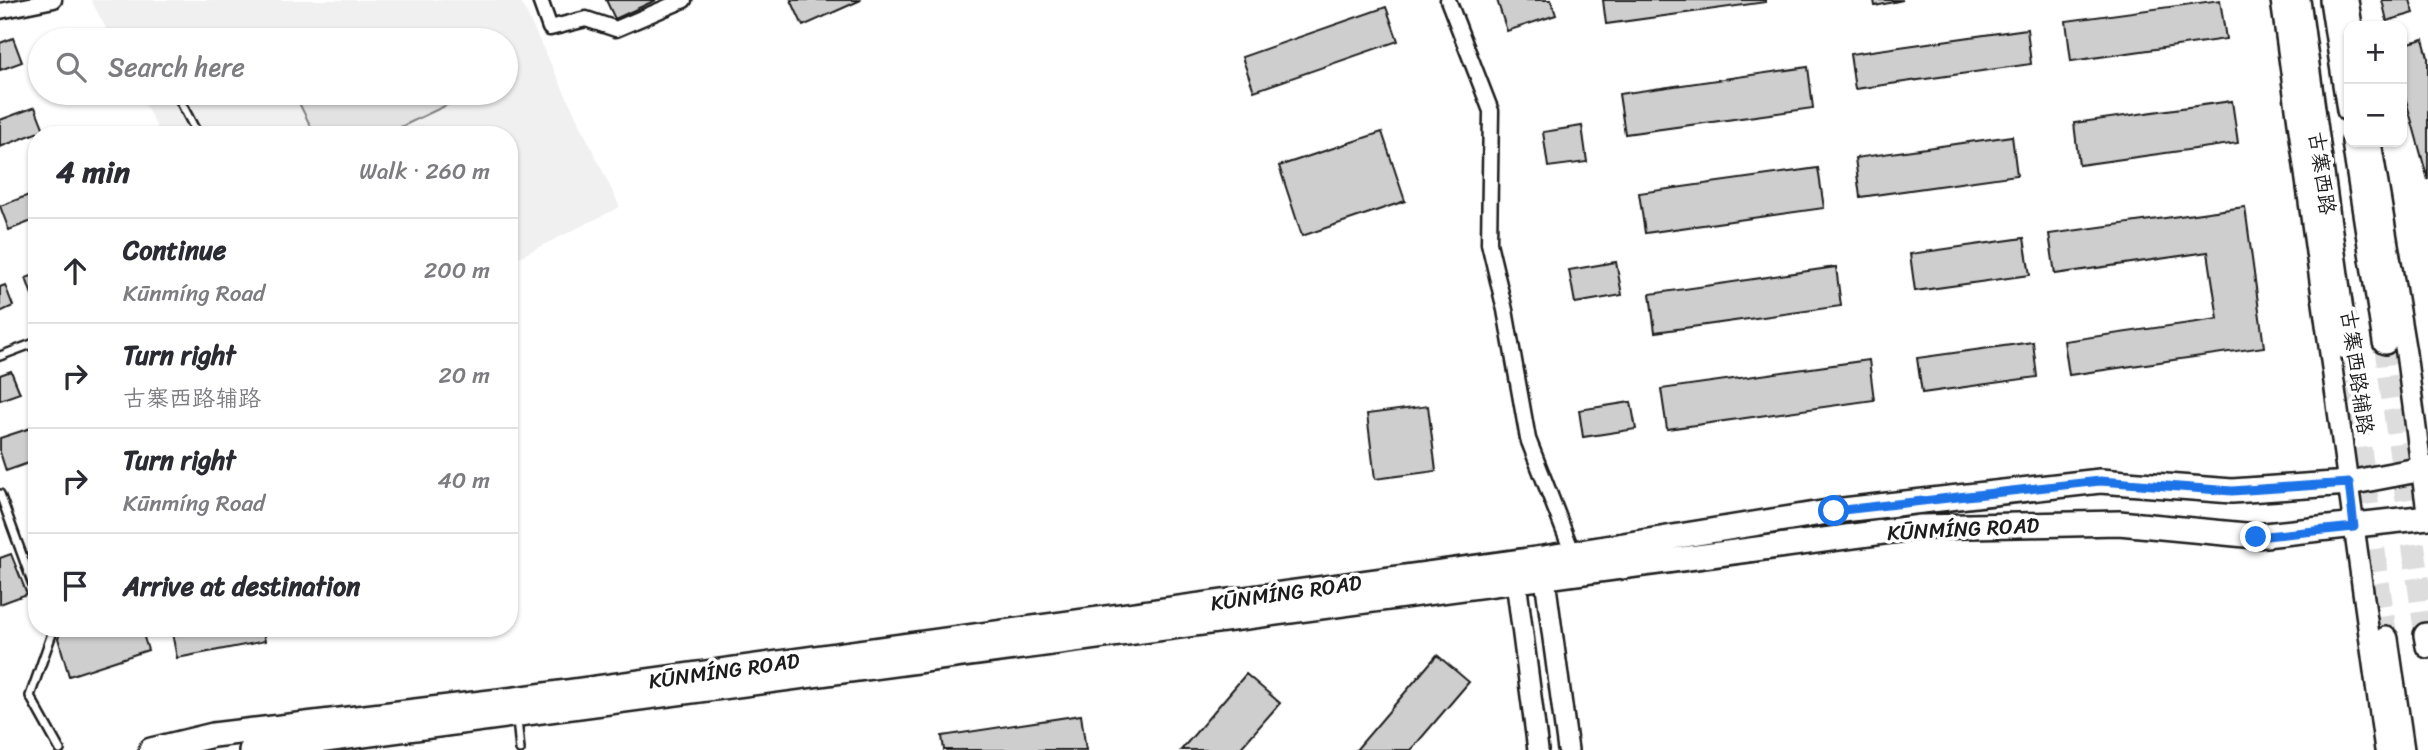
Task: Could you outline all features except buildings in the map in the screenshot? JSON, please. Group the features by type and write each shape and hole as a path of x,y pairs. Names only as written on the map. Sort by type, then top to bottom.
{"main road":[{"name":"古寨西路辅路","path":"2281,0 2385,750"},
{"name":"古寨西路","path":"2298,0 2346,347"},
{"name":"古寨西路","path":"2332,0 2345,84"},
{"path":"2348,0 2351,21"},
{"name":"古寨西路","path":"2355,147 2385,342"},
{"path":"2372,147 2425,469 2428,518"},
{"name":"KŪNMÍNG ROAD","path":"1573,563 1834,511 2100,481 2232,491 2349,483 2425,469"},
{"name":"KŪNMÍNG ROAD","path":"251,750 516,707 1573,563 1921,527 2119,523 2256,537 2428,518"},
{"path":"1544,567 1568,750"},
{"path":"1515,571 1538,750"},
{"path":"2386,639 2402,750"},
{"name":"KŪNMÍNG ROAD","path":"151,750 213,735 328,736"}],"street":[{"path":"0,10 54,0"},
{"path":"540,0 550,28 586,19 616,29 684,0"},
{"path":"1448,0 1491,111 1489,243 1505,310 1528,439 1573,563"}],"lane":[{"path":"182,105 193,126"},
{"path":"0,356 28,345"},
{"path":"0,494 28,571"},
{"path":"49,637 30,696 60,750"},
{"path":"516,707 520,750"}],"shaded area":[{"path":"91,0 520,0 620,207 518,258 518,126 156,126 145,105 518,105 518,28 106,28"},
{"path":"300,105 447,105 403,126 310,126"}],"tunnel":[{"path":"2385,342 2426,635"},
{"path":"2346,347 2386,639"}],"route":[{"path":"1834,511 2100,481 2232,491 2349,483 2354,527 2256,537"}]}
